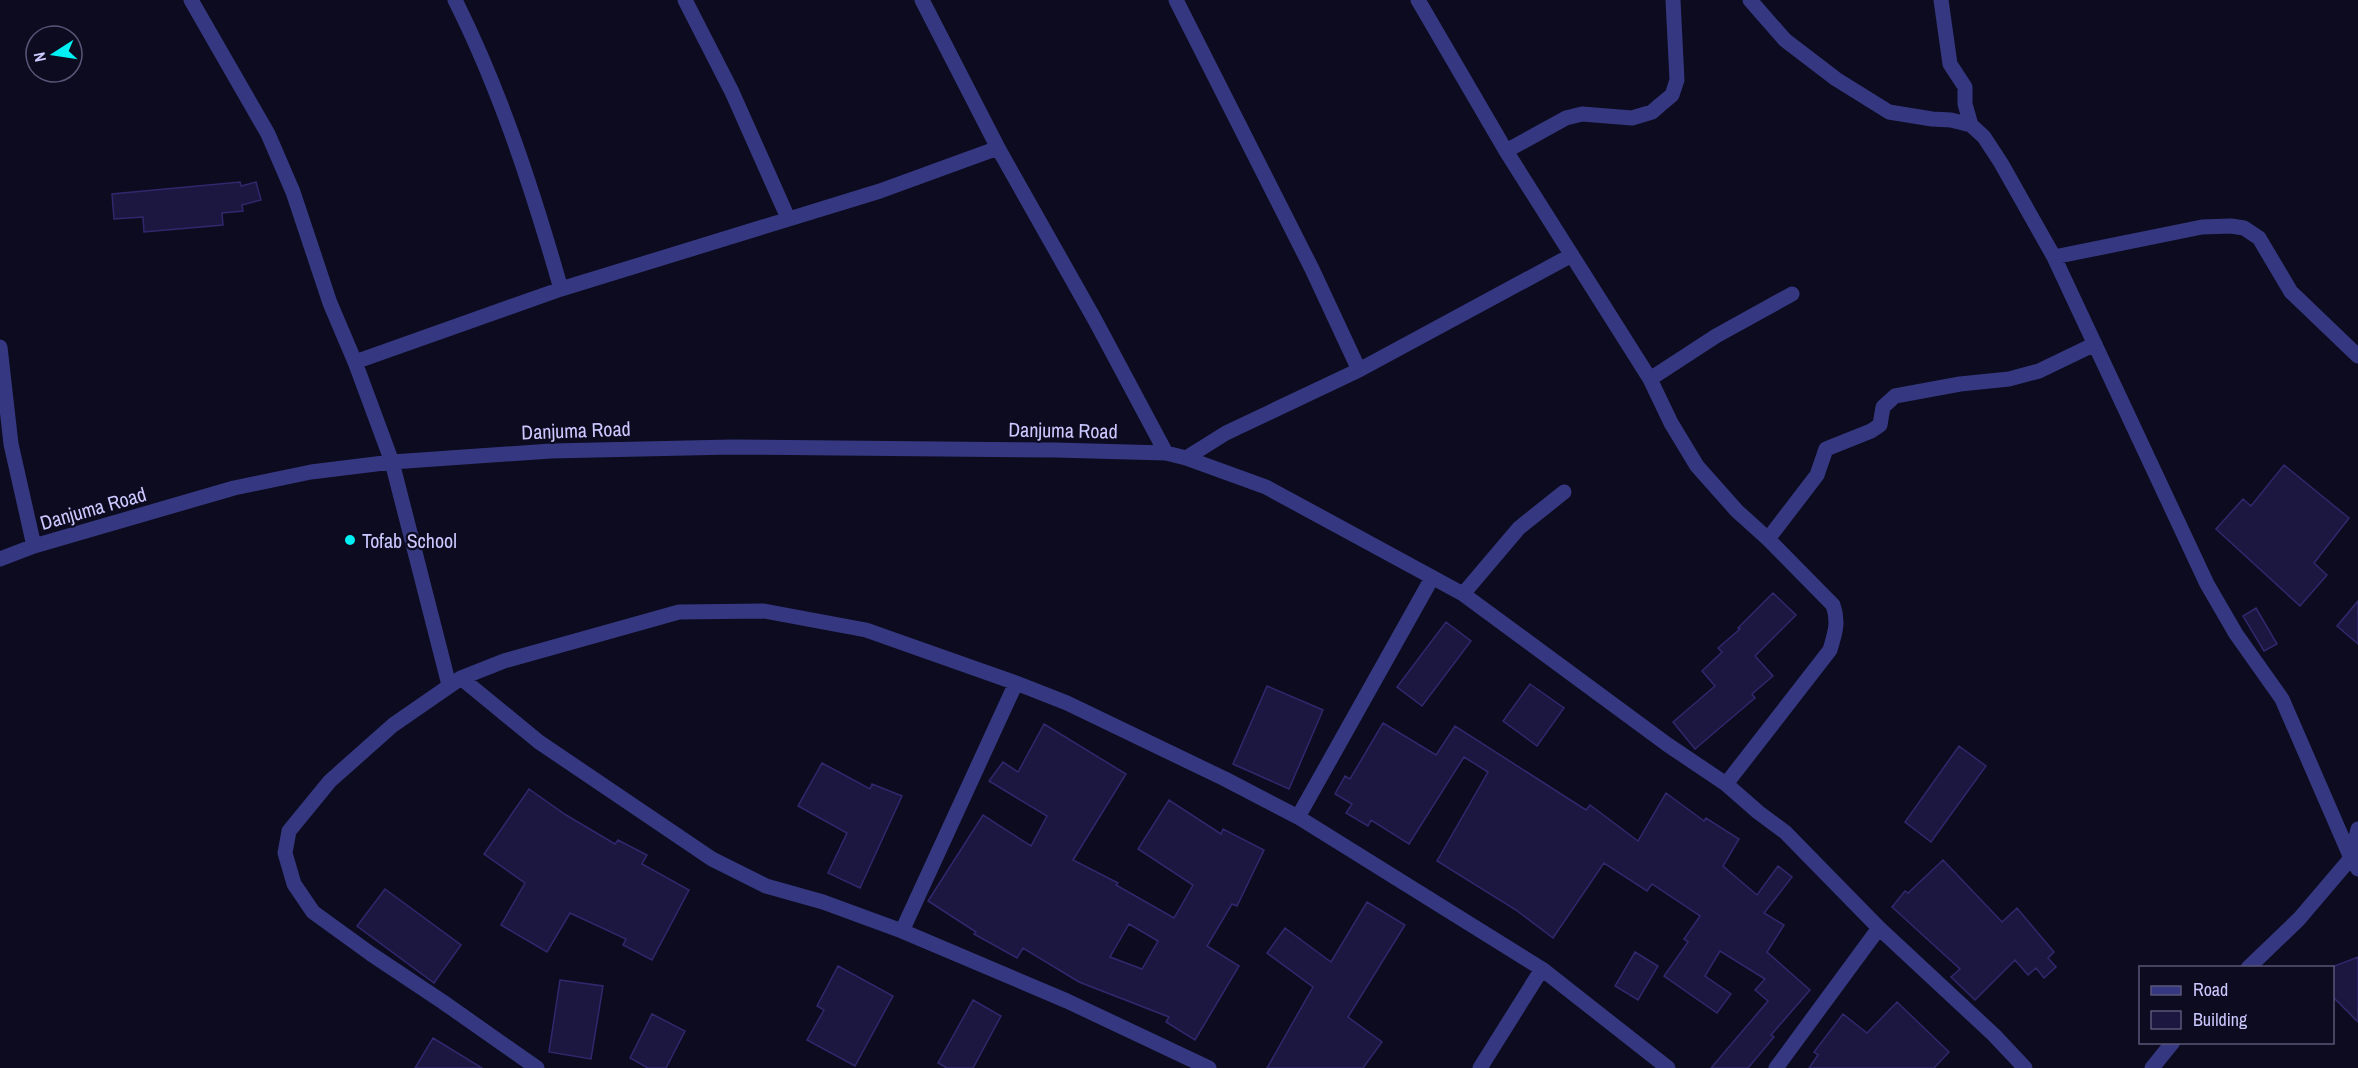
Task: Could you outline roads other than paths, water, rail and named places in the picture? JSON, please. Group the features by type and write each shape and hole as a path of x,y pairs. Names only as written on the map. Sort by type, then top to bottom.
{"street":[{"path":"191,0 268,134 293,192 330,303 355,362 392,462 455,681 538,742 712,859 766,886 823,902 902,931 1067,1001 1209,1068"},
{"path":"455,0 476,42 516,147 561,289"},
{"path":"685,0 732,92 788,218"},
{"path":"922,0 998,148 1166,453"},
{"path":"1176,0 1312,269 1359,370"},
{"path":"1418,0 1506,151 1650,379 1671,423 1697,466 1737,511 1768,538 1833,604 1837,617 1830,650 1726,784"},
{"path":"1506,151 1574,116 1582,114 1632,118 1652,112 1660,105 1672,94 1677,80 1673,0"},
{"path":"1750,0 1785,40 1836,79 1889,112 1971,124"},
{"path":"1941,0 1950,64 1965,87 1965,104 1971,124 1984,137 2001,163 2054,257 2207,584 2236,634 2282,699 2354,864"},
{"path":"355,362 561,289 880,191 998,148"},
{"path":"2054,257 2202,227 2244,228 2259,238 2292,292 2358,356"},
{"path":"1186,458 1226,434 1359,370 1572,255"},
{"path":"1650,379 1716,336 1792,294"},
{"path":"1768,538 1817,475 1826,449 1871,431 1880,425 1883,407 1895,396 1959,384 2009,379 2039,371 2095,344"},
{"path":"0,347 11,444 34,546"},
{"name":"Danjuma Road","path":"0,559 34,546 234,488 311,472 392,462 551,451 732,447 1166,453 1186,458 1266,487 1463,594 1668,745 1726,784 1785,832 1879,928 1994,1035 2025,1068"},
{"path":"1463,594 1519,528 1564,492"},
{"path":"1298,818 1432,578"},
{"path":"537,1068 313,912 294,884 285,853 289,831 330,781 393,725 455,681 504,661 679,612 764,611 867,630 1016,683 1067,703 1225,779 1298,818 1542,969 1668,1068"},
{"path":"902,931 1016,683"},
{"path":"2250,966 2354,864 2358,829"},
{"path":"1776,1068 1879,928"},
{"path":"1480,1068 1542,969"},
{"path":"2151,1068 2172,1044"}],"place":[{"name":"Tofab School","path":"350,540"}]}
